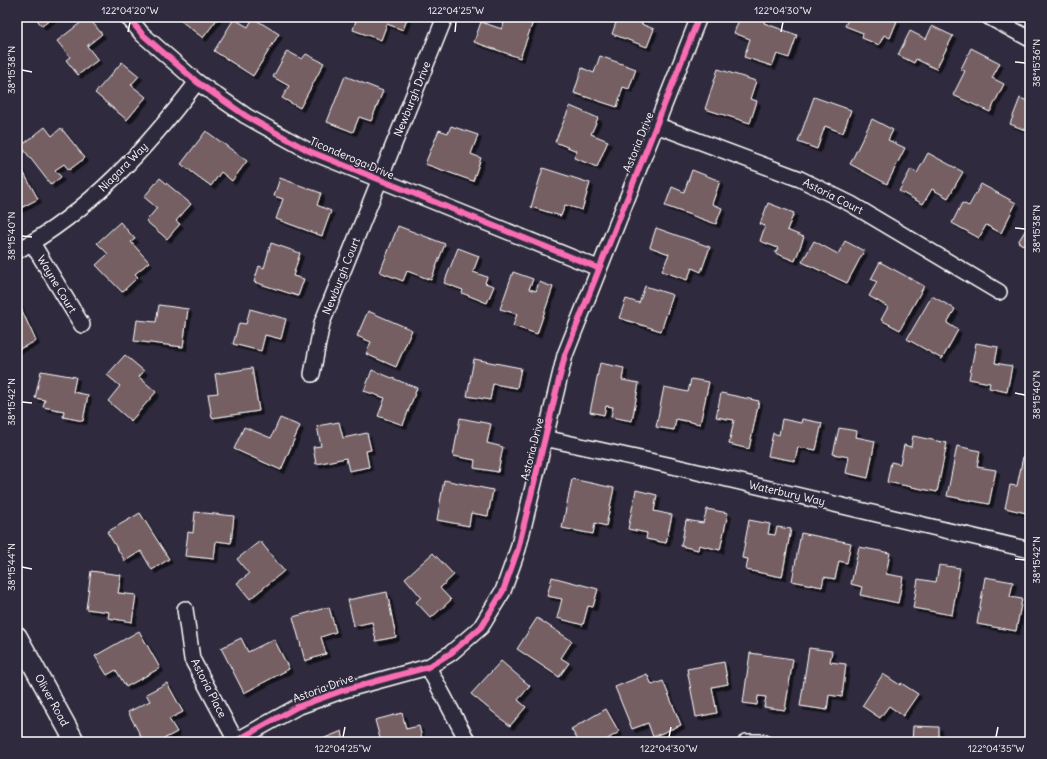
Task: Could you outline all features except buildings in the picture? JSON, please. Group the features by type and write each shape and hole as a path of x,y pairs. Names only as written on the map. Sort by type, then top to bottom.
{"street":[{"name":"Ticonderoga Drive","path":"128,17 142,34 197,82 246,116 309,151 379,181 598,268"},
{"name":"Newburgh Drive","path":"379,181 445,17"},
{"name":"Astoria Drive","path":"235,741 297,707 344,690 428,667 451,653 481,627 503,591 518,549 565,355 698,17"},
{"path":"989,17 1030,39"},
{"name":"Niagara Way","path":"17,251 32,243 75,212 117,176 164,125 197,82"},
{"name":"Astoria Court","path":"656,125 800,179 851,204 998,292"},
{"name":"Newburgh Court","path":"312,374 322,323 379,181"},
{"name":"Wayne Court","path":"32,243 82,325"},
{"name":"Waterbury Way","path":"544,438 668,465 1030,550"},
{"name":"Astoria Place","path":"185,609 192,659 235,741"},
{"name":"Oliver Road","path":"17,636 75,742"},
{"path":"428,667 468,742"},
{"path":"746,742 763,742"}],"cycle path":[{"path":"128,17 142,34 197,82 246,116 309,151 598,268"},
{"path":"234,742 297,707 344,690 428,667 451,653 481,627 503,591 518,549 565,355 699,17"}]}
